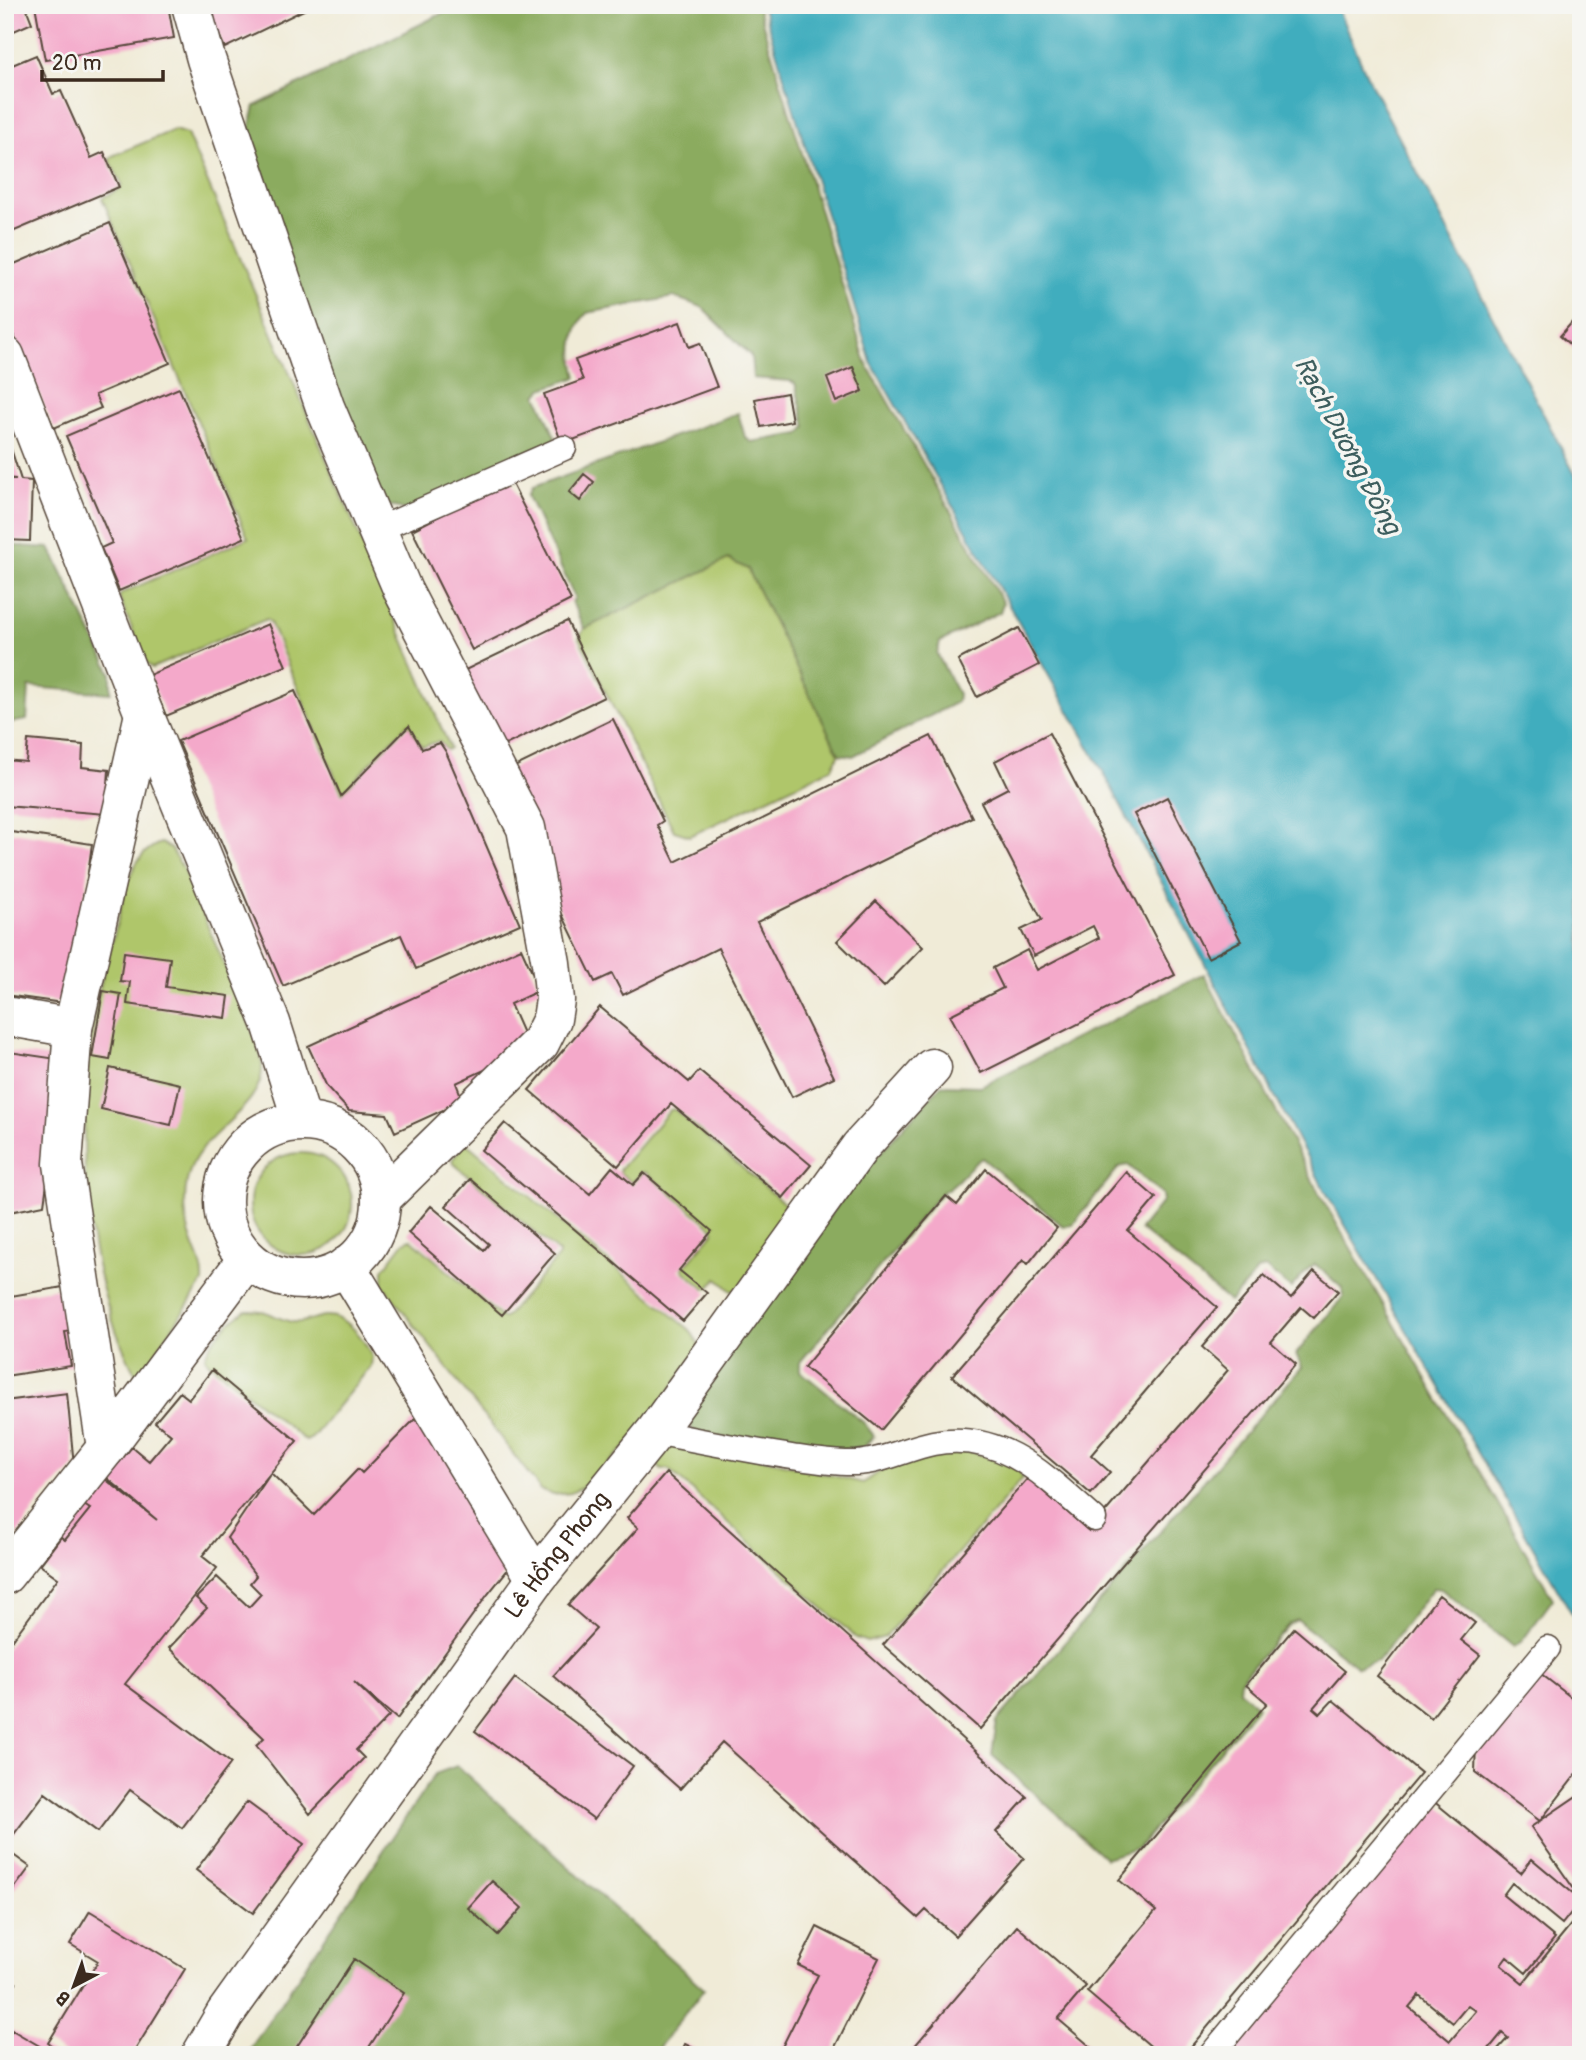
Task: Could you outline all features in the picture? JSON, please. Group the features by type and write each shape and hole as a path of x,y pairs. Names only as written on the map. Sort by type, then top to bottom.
{"street":[{"path":"191,5 206,59 325,407 403,591 526,828 551,963 555,1000 552,1019 540,1043 381,1199"},
{"path":"5,356 144,714 271,1023 302,1121"},
{"path":"106,1448 63,1164 73,1028 144,714"},
{"path":"5,1016 73,1028"},
{"name":"Lê Hồng Phong","path":"201,2055 233,2003 536,1579 656,1432 860,1147 932,1068"},
{"path":"321,1122 337,1128 368,1154 381,1199 373,1232 359,1256 346,1266 316,1281 276,1278 247,1259 230,1235 223,1216 227,1172 242,1152 264,1131 279,1123 321,1122"},
{"path":"5,1575 106,1448 247,1259"},
{"path":"346,1266 536,1579"}],"lane":[{"path":"377,530 564,448"},
{"path":"656,1432 755,1452 814,1461 857,1463 933,1443 964,1440 1001,1448 1035,1468 1094,1520"},
{"path":"1211,2055 1548,1648"}],"green space":[{"path":"459,5 757,5 866,363 1003,603 1000,612 940,642 937,654 958,694 957,702 853,756 839,754 748,569 728,559 584,629 572,602 575,598 528,496 532,488 738,413 745,437 751,442 800,434 806,427 795,383 753,378 751,356 702,307 674,297 587,313 582,319 574,343 577,377 542,389 537,395 556,439 409,511 384,504 331,387 247,139 255,106"},
{"path":"174,130 187,134 450,748 447,750 439,741 422,747 408,724 342,793 267,619 152,668 146,663 119,597 122,593 248,538 102,198 120,189 122,184 109,160 112,156"},
{"path":"5,545 50,548 111,673 111,693 29,687 27,720 9,723 9,743 5,747"},
{"path":"728,559 748,569 839,754 832,768 690,836 674,831 579,638 584,629"},
{"path":"161,843 171,849 184,870 258,1044 262,1065 261,1079 255,1092 246,1105 201,1151 189,1172 185,1212 203,1282 138,1379 118,1337 93,1246 84,1151 85,1103 95,1010 125,891 141,857"},
{"path":"1204,974 1319,1193 1553,1599 1522,1641 1513,1647 1441,1589 1433,1588 1378,1661 1358,1667 1297,1620 1289,1624 1240,1681 1239,1690 1258,1706 1138,1848 1105,1858 992,1755 997,1721 1302,1367 1296,1354 1344,1296 1342,1288 1315,1264 1291,1288 1266,1268 1258,1270 1230,1302 1140,1229 1163,1201 1162,1194 1128,1165 1119,1167 1074,1223 1064,1227 982,1158 942,1192 800,1362 800,1371 864,1423 874,1436 863,1448 803,1451 694,1433 686,1412 856,1180 941,1085 981,1086"},
{"path":"674,1109 794,1212 738,1290 731,1291 717,1278 705,1289 683,1270 714,1229 645,1172 632,1183 620,1173 619,1170 670,1110"},
{"path":"465,1142 690,1330 701,1348 635,1438 585,1486 571,1493 553,1495 541,1490 383,1285 383,1270 404,1242 411,1239 505,1318 559,1256 559,1253 453,1163 452,1160"},
{"path":"301,1153 320,1157 337,1168 348,1185 352,1204 348,1223 337,1240 320,1251 301,1255 282,1251 265,1240 254,1223 250,1204 254,1185 265,1168 282,1157"},
{"path":"246,1310 261,1311 293,1322 325,1316 341,1319 360,1336 372,1357 371,1366 312,1438 306,1441 205,1357 211,1343 222,1330"},
{"path":"659,1437 863,1483 893,1463 930,1452 969,1450 1018,1469 1023,1478 885,1637 867,1642 856,1638 668,1469 662,1470 647,1456"},
{"path":"457,1766 704,1989 653,2055 246,2055 435,1774"}],"water":[{"name":"Rạch Dương Đông","path":"762,5 1336,5 1368,78 1581,486 1581,1629 1324,1189 1100,766 871,362"}],"building":[{"path":"5,5 25,5 32,23 5,35"},
{"path":"35,5 168,5 174,38 45,60"},
{"path":"314,5 225,48 206,7"},
{"path":"36,55 53,94 61,91 91,158 104,152 119,187 5,235 5,68"},
{"path":"110,223 170,363 95,395 101,408 54,428 5,315 5,268"},
{"path":"1581,312 1581,355 1560,336"},
{"path":"680,322 689,347 700,343 717,387 562,444 544,394 583,380 575,360"},
{"path":"853,367 863,391 836,402 827,378"},
{"path":"179,388 244,538 119,591 101,548 112,543 66,436"},
{"path":"787,393 792,421 761,427 755,399"},
{"path":"5,430 21,480 32,481 30,541 5,540 5,479 16,479 5,478"},
{"path":"584,474 594,482 580,501 569,492"},
{"path":"510,480 571,600 472,650 412,530"},
{"path":"567,621 604,697 499,748 461,672"},
{"path":"268,624 286,666 166,716 149,675"},
{"path":"1019,628 1039,665 977,697 958,660"},
{"path":"295,691 341,796 409,726 422,749 440,743 520,924 416,969 401,935 283,986 178,741"},
{"path":"613,719 663,821 657,825 675,862 931,736 972,817 757,922 834,1077 792,1097 718,948 623,995 612,974 595,982 545,879 554,874 504,772"},
{"path":"1049,733 1175,975 981,1073 950,1015 1003,988 993,968 1027,950 1037,970 1099,938 1093,926 1034,956 1021,930 1042,920 981,802 1008,788 995,761"},
{"path":"28,740 83,745 82,767 109,770 106,814 5,806 5,760 26,762"},
{"path":"1167,797 1241,941 1208,958 1134,814"},
{"path":"5,831 92,844 70,1004 5,995"},
{"path":"876,901 923,947 884,987 837,941"},
{"path":"521,948 540,990 510,1004 530,1049 456,1083 463,1101 395,1132 387,1114 349,1111 327,1087 308,1046"},
{"path":"124,952 170,958 166,987 229,996 226,1018 127,1004 130,982 120,981"},
{"path":"103,991 121,994 110,1060 92,1057"},
{"path":"600,1007 689,1082 699,1071 811,1165 783,1198 671,1104 618,1166 529,1090"},
{"path":"5,1041 10,1041 9,1052 64,1060 44,1205 5,1213"},
{"path":"110,1068 180,1084 171,1125 101,1109"},
{"path":"505,1123 590,1194 612,1167 633,1185 644,1173 712,1231 679,1270 707,1293 683,1321 481,1150"},
{"path":"986,1169 1057,1228 1028,1264 1023,1260 881,1430 804,1367 946,1196 957,1205"},
{"path":"1126,1172 1156,1198 1128,1231 1217,1307 1091,1455 1110,1472 1091,1494 952,1376"},
{"path":"470,1179 555,1253 502,1315 408,1233 431,1206 484,1250 489,1244 446,1206"},
{"path":"1314,1271 1338,1291 1314,1318 1301,1307 1271,1342 1296,1364 980,1729 883,1645 1028,1478 1089,1531 1228,1370 1202,1347 1264,1275 1291,1298"},
{"path":"69,1286 76,1330 65,1332 71,1366 5,1376 5,1297"},
{"path":"212,1370 297,1441 202,1556 217,1568 125,1684 231,1763 182,1828 130,1790 98,1832 45,1793 5,1846 5,1650 58,1578 40,1565 61,1537 65,1540 90,1509 84,1505 105,1479 157,1520 106,1477 132,1447 149,1461 171,1435 155,1422 180,1392 189,1399"},
{"path":"67,1393 74,1466 41,1499 5,1553 5,1401"},
{"path":"416,1418 518,1557 397,1719 354,1682 389,1716 356,1750 364,1758 310,1814 256,1745 264,1738 169,1648 207,1608 196,1598 217,1577 249,1607 261,1594 250,1583 256,1576 227,1538 271,1473 314,1515 358,1469 362,1473"},
{"path":"666,1473 1027,1797 996,1832 1024,1858 955,1936 926,1910 918,1918 722,1742 680,1789 553,1676 596,1629 568,1605 638,1528 627,1518"},
{"path":"1439,1595 1475,1623 1461,1640 1480,1655 1431,1718 1377,1676"},
{"path":"1294,1628 1345,1671 1313,1708 1320,1714 1333,1700 1421,1773 1184,2055 1161,2055 1087,1992 1156,1911 1119,1880 1267,1703 1246,1685"},
{"path":"1536,1670 1581,1705 1581,1768 1540,1821 1475,1772 1476,1743"},
{"path":"515,1678 633,1766 594,1819 475,1731"},
{"path":"1581,1793 1581,1899 1531,1827"},
{"path":"1432,1800 1521,1873 1532,1859 1581,1900 1562,1924 1512,1883 1503,1895 1555,1938 1526,1973 1507,1957 1501,1965 1523,1983 1577,1917 1581,1920 1581,2055 1502,2055 1497,2050 1508,2038 1502,2033 1484,2055 1219,2055","holes":["1419,1995 1453,2023 1468,2005 1476,2011 1450,2041 1409,2007"]},
{"path":"247,1802 304,1844 253,1913 196,1870"},
{"path":"5,1849 30,1867 5,1901"},
{"path":"492,1881 522,1908 498,1935 468,1908"},
{"path":"90,1911 185,1969 132,2055 67,2055 48,2043 98,1961 70,1944"},
{"path":"1017,1926 1086,1986 1058,2019 1091,2047 1084,2055 907,2055"},
{"path":"817,1927 879,1958 831,2055 778,2055 818,1975 798,1965"},
{"path":"354,1959 404,1993 364,2055 300,2055 294,2051"},
{"path":"5,1975 16,1983 5,1996"},
{"path":"12,2030 55,2055 5,2055 5,2042"},
{"path":"685,2044 707,2055 680,2055"}]}
